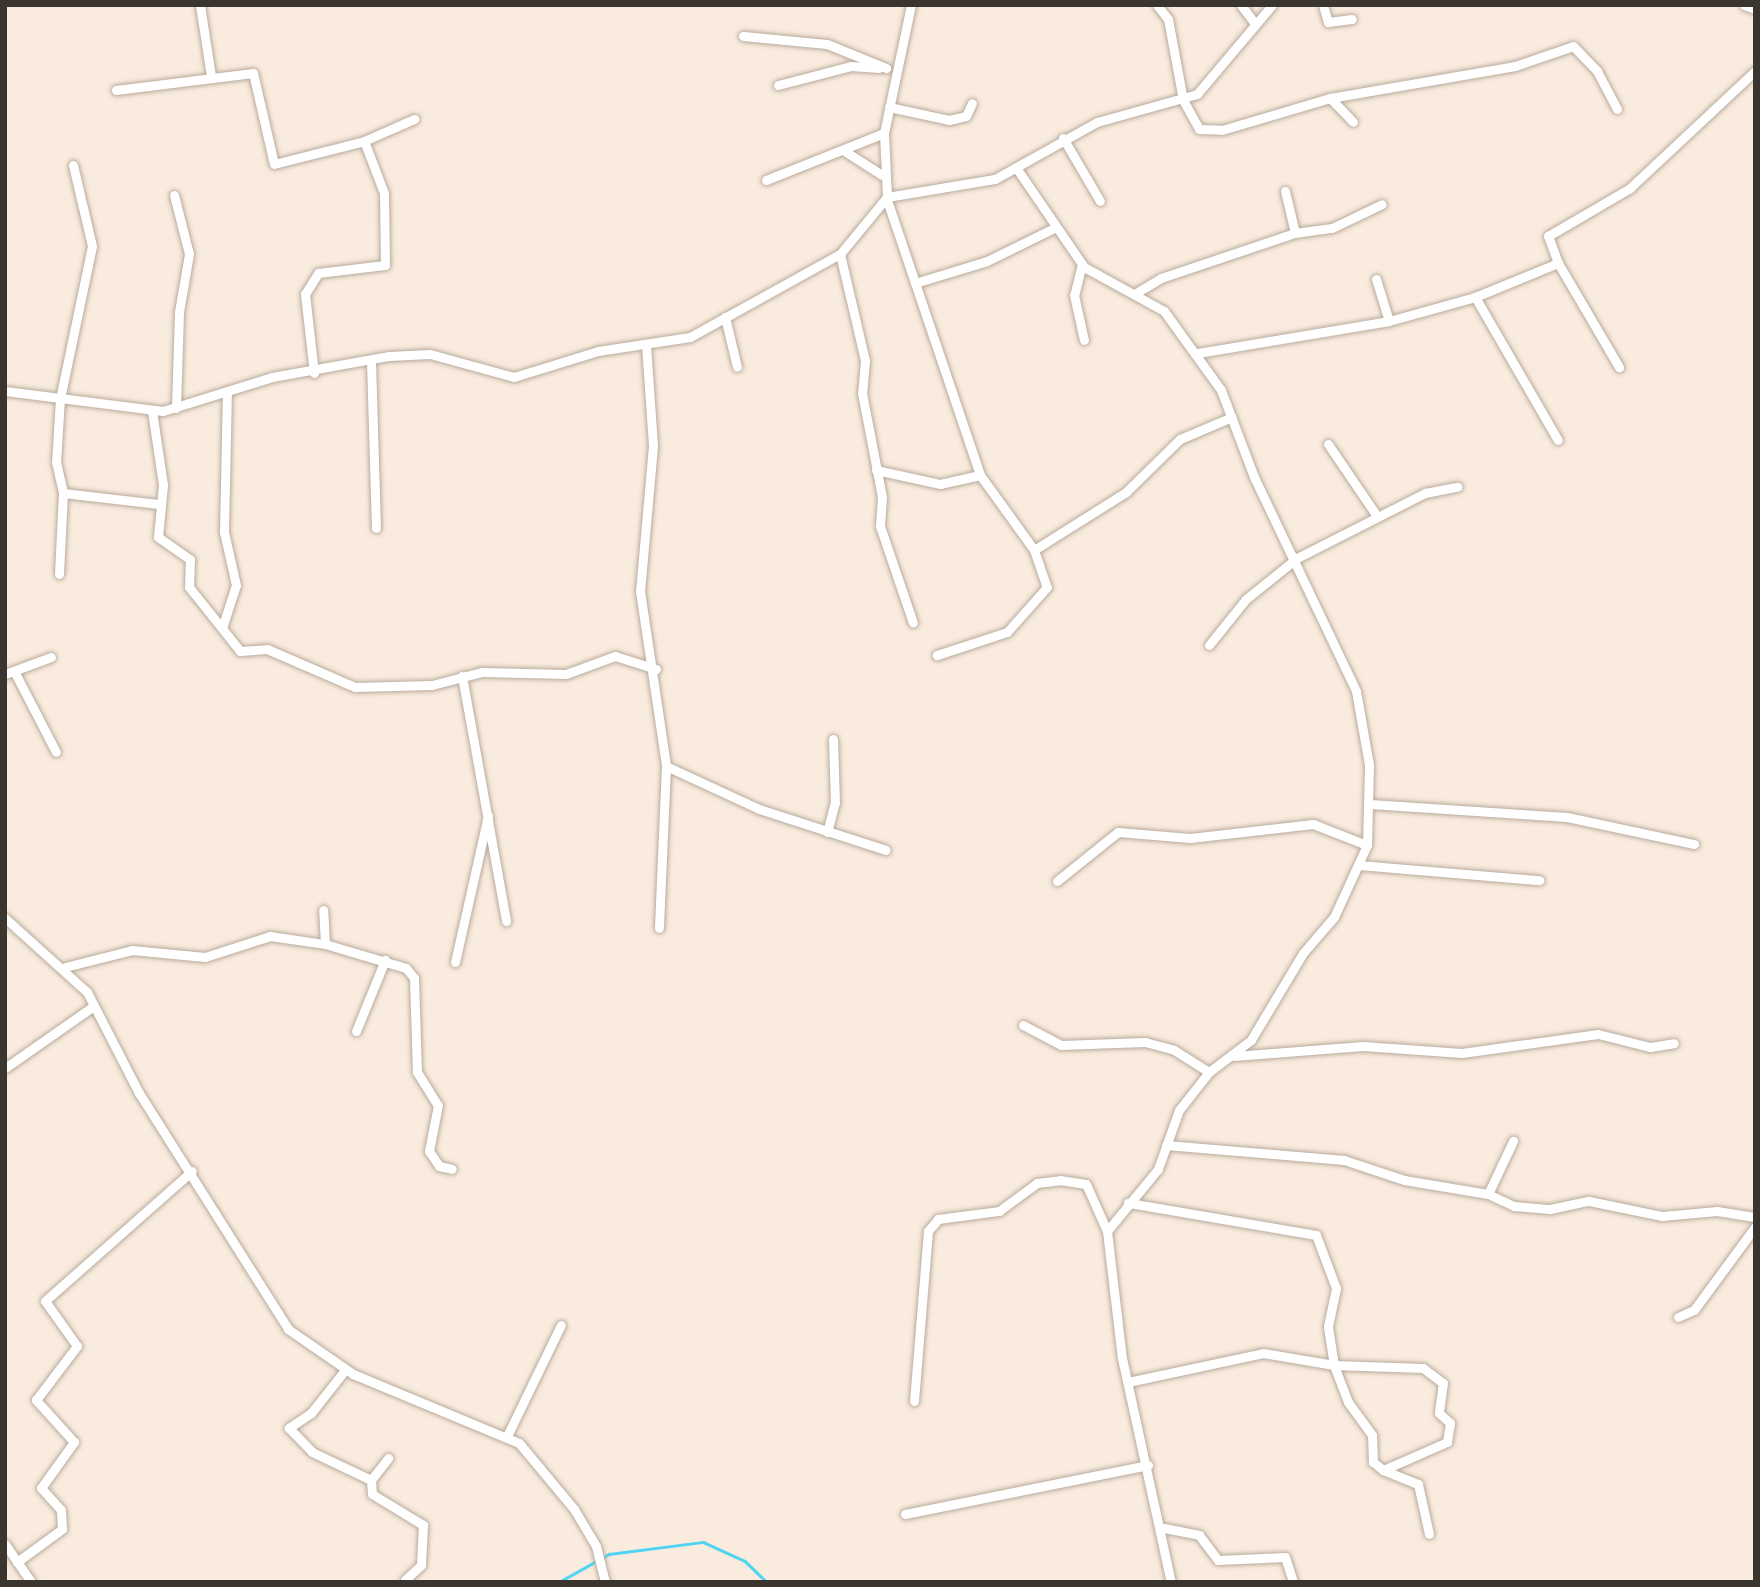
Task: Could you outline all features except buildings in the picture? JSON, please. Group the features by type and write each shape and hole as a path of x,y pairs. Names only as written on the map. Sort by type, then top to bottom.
{"street":[{"path":"200,5 211,76"},
{"path":"911,5 892,80 881,175 980,475 1034,550 1047,587 1022,621 991,639 937,655"},
{"path":"1157,5 1174,39 1184,100 1194,126 1209,132 1330,97 1515,66 1573,46 1597,71 1617,109"},
{"path":"1241,5 1254,22"},
{"path":"5,391 152,411 176,408 227,393 371,361 430,354 514,377 598,351 646,345 700,333 840,254 887,198 972,185 1017,169 1063,138 1141,107 1184,100 1217,75 1254,22 1272,5"},
{"path":"1323,5 1328,22 1352,19"},
{"path":"1744,5 1755,9"},
{"path":"743,36 827,44 886,68 892,80"},
{"path":"778,85 851,66 886,68"},
{"path":"1619,367 1558,262 1548,236 1630,188 1755,71"},
{"path":"116,90 211,76 253,74 275,164 364,141 414,119"},
{"path":"1330,97 1353,122"},
{"path":"889,107 949,120 966,116 972,103"},
{"path":"766,180 884,133"},
{"path":"1063,138 1100,201"},
{"path":"314,373 305,294 318,273 385,265 384,193 364,141"},
{"path":"843,150 881,175"},
{"path":"59,574 63,493 56,462 60,399 90,275 92,246 73,165"},
{"path":"1017,169 1082,264 1164,311 1198,353 1232,417 1254,477 1297,558 1356,691 1370,804 1367,845 1334,917 1234,1056 1209,1072 1179,1110 1158,1168 1107,1231"},
{"path":"1284,191 1295,233"},
{"path":"174,195 189,254 179,312 176,408"},
{"path":"1136,293 1161,278 1295,233 1332,228 1382,204"},
{"path":"915,283 987,261 1056,227"},
{"path":"840,254 865,361 866,432 876,470 880,526 913,623"},
{"path":"1198,353 1389,321 1475,297 1558,262"},
{"path":"1082,264 1074,295 1084,340"},
{"path":"1376,279 1389,321"},
{"path":"1475,297 1558,440"},
{"path":"725,317 737,367"},
{"path":"646,345 653,446 640,591 656,669 666,766 659,928"},
{"path":"371,361 376,528"},
{"path":"222,628 236,585 224,532 227,393"},
{"path":"152,411 163,485 158,504 158,537 190,559 188,587 240,651 267,649 355,687 432,685 462,676 566,674 615,656 656,669"},
{"path":"1034,550 1126,492 1180,439 1232,417"},
{"path":"1328,444 1377,516"},
{"path":"876,470 940,484 980,475"},
{"path":"1209,645 1246,599 1297,558 1425,493 1457,487"},
{"path":"63,493 158,504"},
{"path":"51,657 9,672 56,752"},
{"path":"462,676 490,811 506,921"},
{"path":"827,832 835,803 833,738"},
{"path":"666,766 827,832 886,850"},
{"path":"1370,804 1567,817 1695,844"},
{"path":"455,962 490,811"},
{"path":"1057,881 1118,832 1190,838 1313,824 1367,845"},
{"path":"1359,865 1539,880"},
{"path":"323,910 325,944"},
{"path":"5,918 65,967 288,1329 345,1370 508,1434 574,1509 597,1552 605,1582"},
{"path":"65,967 132,950 205,957 270,936 325,944 384,960 414,978 417,1072 438,1105 429,1152 439,1166 452,1169"},
{"path":"356,1031 384,960"},
{"path":"5,1068 92,1007"},
{"path":"1023,1025 1061,1045 1145,1042 1174,1050 1209,1072"},
{"path":"1234,1056 1363,1046 1462,1053 1598,1034 1650,1047 1674,1043"},
{"path":"1488,1194 1513,1141"},
{"path":"1166,1145 1344,1160 1405,1180 1488,1194 1533,1209 1589,1201 1662,1216 1717,1211 1755,1217"},
{"path":"18,1562 61,1529 61,1510 41,1488 74,1442 36,1399 77,1346 45,1301 192,1171"},
{"path":"914,1401 928,1231 938,1219 999,1211 1037,1183 1060,1180 1086,1184 1107,1231 1128,1382 1164,1528 1171,1582"},
{"path":"1128,1203 1316,1235 1336,1289 1328,1326 1334,1365 1348,1402 1372,1435 1373,1462 1383,1470 1418,1484 1429,1534"},
{"path":"1678,1317 1694,1310 1755,1227"},
{"path":"508,1434 561,1325"},
{"path":"1128,1382 1263,1353 1334,1365 1423,1368 1443,1382 1439,1413 1450,1423 1447,1442 1383,1470"},
{"path":"345,1370 311,1413 289,1428 312,1452 371,1480"},
{"path":"388,1458 371,1480 372,1494 423,1525 421,1564 405,1580"},
{"path":"905,1514 1148,1465"},
{"path":"1164,1528 1199,1535 1218,1560 1285,1557 1293,1582"},
{"path":"5,1544 31,1582"}],"waterway":[{"path":"559,1582 609,1554 703,1542 745,1561 767,1582"}]}
